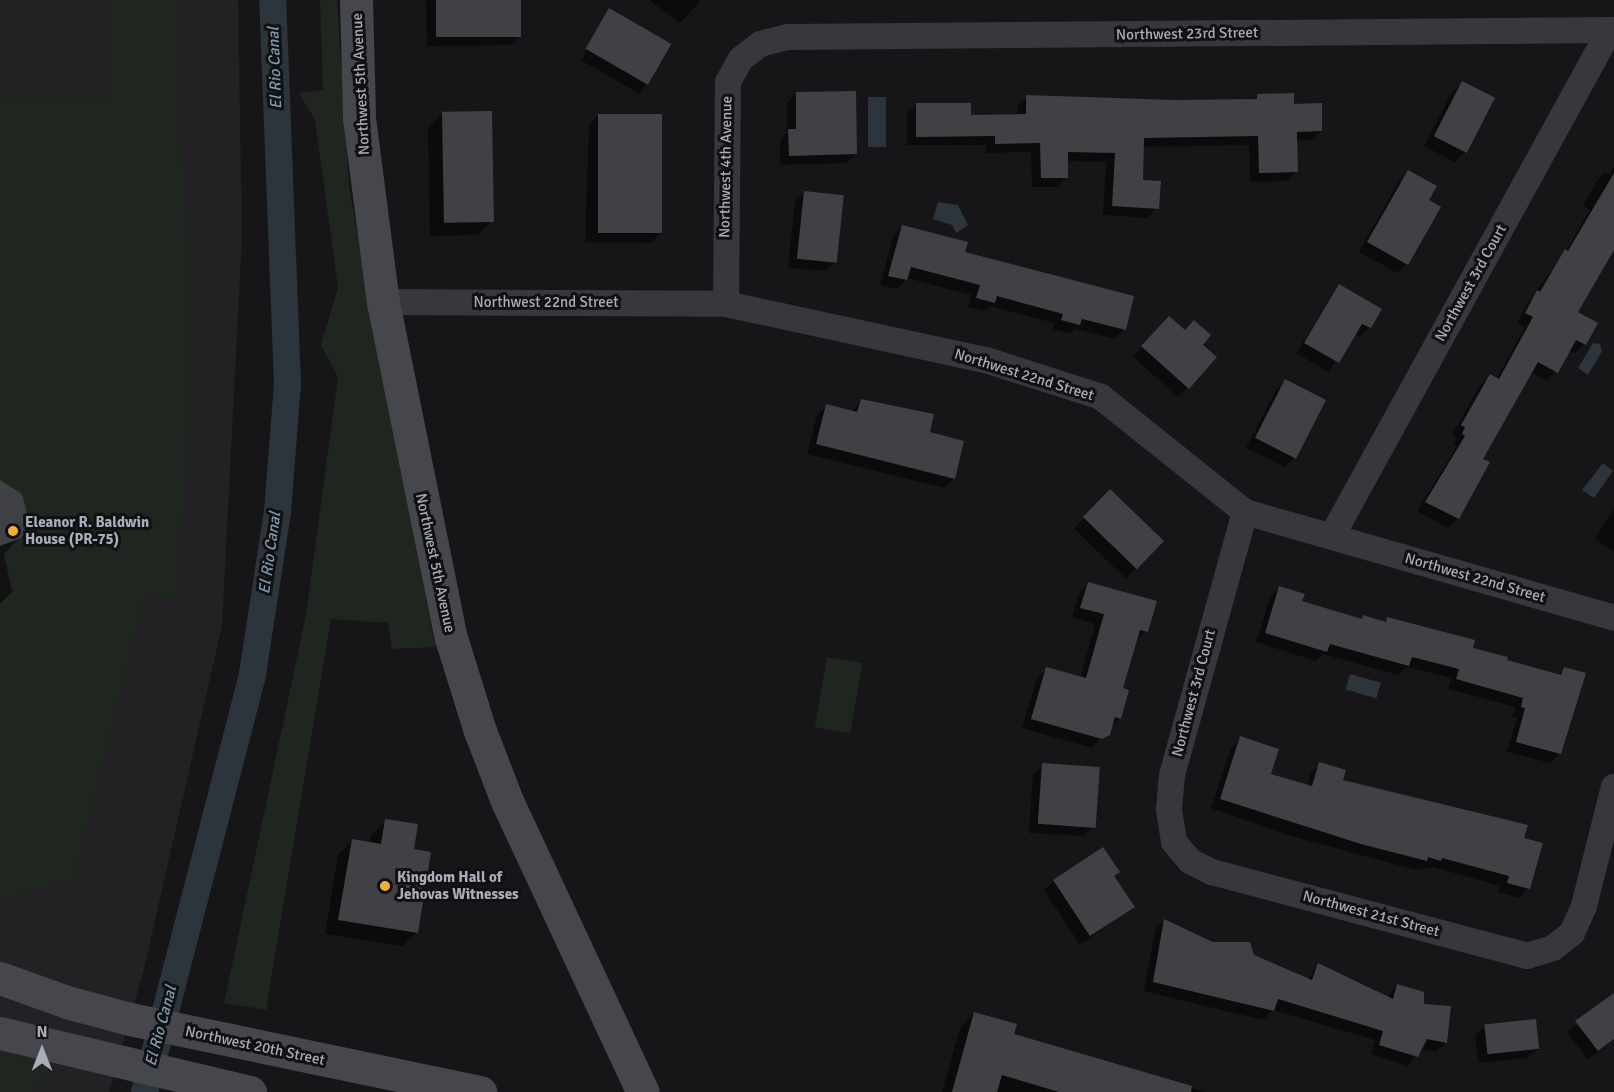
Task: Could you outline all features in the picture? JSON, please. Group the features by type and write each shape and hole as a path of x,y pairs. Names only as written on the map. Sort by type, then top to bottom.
{"street":[{"name":"Northwest 5th Avenue","path":"356,0 359,118 383,302 429,543 451,638 480,731 507,801 643,1092"},
{"name":"Northwest 23rd Street","path":"760,44 788,37 1612,30"},
{"name":"Northwest 3rd Court","path":"1332,536 1612,30"},
{"name":"Northwest 4th Avenue","path":"726,304 728,82 741,59 760,44"},
{"name":"Northwest 22nd Street","path":"383,302 726,304 986,360 1101,398 1245,512 1614,618"},
{"name":"Northwest 3rd Court","path":"1174,842 1169,810 1172,775 1245,512"},
{"name":"Northwest 21st Street","path":"1174,842 1190,861 1212,872 1527,956 1553,948 1572,933 1584,906 1614,787"},
{"name":"Northwest 20th Street","path":"0,978 70,1003 130,1019 480,1092"},
{"path":"0,1033 112,1062 250,1092"},
{"path":"266,1092 274,1050"}],"shaded area":[{"path":"0,0 238,0 242,236 222,626 144,969 109,1092 0,1092"},
{"path":"112,0 178,0 178,98 190,276 186,481 174,601 145,593 74,878 0,901 0,596 14,592 3,545 21,538 29,525 22,494 0,480 0,99 112,98"},
{"path":"320,0 337,0 349,187 435,647 392,649 388,623 331,619 266,1010 224,1003 306,615 338,377 321,345 338,288 315,120 299,93 323,90"},
{"path":"868,97 886,97 886,147 868,147"},
{"path":"938,202 958,205 968,225 956,233 952,225 933,219"},
{"path":"1593,343 1600,344 1602,351 1588,375 1578,368"},
{"path":"1603,463 1613,471 1594,498 1582,490"},
{"path":"827,657 862,663 850,733 815,727"},
{"path":"1350,674 1381,683 1376,698 1346,689"},
{"path":"0,1053 45,1064 40,1086 30,1082 35,1092 0,1092"}],"building":[{"path":"436,0 521,0 521,37 436,37"},
{"path":"609,8 671,44 648,85 586,49"},
{"path":"1462,81 1495,98 1467,153 1434,136"},
{"path":"856,91 857,154 789,156 788,129 796,129 796,92"},
{"path":"1294,93 1294,104 1322,103 1322,131 1297,132 1298,172 1259,173 1258,136 1144,138 1143,180 1161,181 1159,209 1112,206 1115,153 1068,152 1068,178 1041,178 1040,143 995,144 995,136 916,137 916,103 971,103 971,115 1026,114 1026,95 1175,100 1257,99 1257,94"},
{"path":"492,111 494,222 444,223 442,112"},
{"path":"598,114 662,114 662,233 598,233"},
{"path":"1408,170 1437,186 1429,200 1441,207 1408,265 1367,242"},
{"path":"1614,173 1614,250 1578,312 1598,323 1586,345 1576,340 1558,373 1538,362 1483,459 1490,462 1459,519 1425,502 1465,436 1462,434 1465,427 1461,425 1490,374 1499,379 1533,317 1525,313 1537,290 1540,292 1565,249 1568,251"},
{"path":"804,191 844,195 837,263 797,259"},
{"path":"902,225 968,242 965,252 1134,296 1126,330 1082,319 1080,325 1061,320 1063,314 997,296 995,303 976,298 980,285 911,267 907,280 888,276"},
{"path":"1339,284 1382,309 1371,328 1362,324 1339,363 1304,343"},
{"path":"1169,316 1185,330 1194,320 1211,335 1203,345 1217,357 1189,389 1141,346"},
{"path":"1285,379 1326,400 1296,459 1255,438"},
{"path":"861,399 934,414 930,432 964,441 955,479 816,444 826,404 857,412"},
{"name":"Eleanor R. Baldwin House (PR-75)","path":"0,480 22,494 30,525 21,538 0,546"},
{"path":"1110,489 1164,541 1137,569 1083,517"},
{"path":"1088,582 1157,601 1148,632 1140,630 1123,688 1129,690 1121,719 1115,717 1110,735 1102,739 1031,719 1046,667 1086,678 1104,614 1080,608"},
{"path":"1279,586 1305,594 1302,601 1362,619 1363,615 1386,622 1387,617 1475,640 1473,648 1561,675 1564,667 1586,673 1561,754 1516,742 1525,708 1521,707 1523,698 1456,679 1459,669 1412,657 1409,666 1330,644 1327,652 1265,633"},
{"path":"1240,736 1279,749 1271,774 1312,786 1319,762 1346,770 1343,780 1528,825 1524,838 1543,843 1530,889 1507,883 1509,876 1442,858 1441,861 1428,857 1427,861 1361,844 1220,799"},
{"path":"1042,763 1100,767 1096,828 1038,824"},
{"name":"Kingdom Hall of Jehovas Witnesses","path":"385,819 418,824 414,849 431,852 418,933 338,920 352,839 381,844"},
{"path":"1103,847 1120,872 1114,876 1135,907 1090,936 1053,880"},
{"path":"1164,919 1213,942 1250,942 1254,955 1312,980 1318,963 1393,999 1397,984 1424,992 1424,1004 1451,1006 1447,1043 1427,1039 1418,1057 1379,1045 1383,1031 1278,999 1274,1011 1153,982"},
{"path":"1614,993 1614,1039 1598,1051 1575,1021"},
{"path":"974,1012 1017,1024 1014,1034 1192,1086 1191,1092 1059,1092 1002,1075 997,1092 952,1092"},
{"path":"1536,1019 1539,1049 1487,1054 1484,1024"}],"waterway":[{"name":"El Rio Canal","path":"144,1092 252,673 277,511 287,385 272,0"}],"place":[{"name":"Eleanor R. Baldwin House (PR-75)","path":"13,531"},
{"name":"Kingdom Hall of Jehovas Witnesses","path":"385,886"}]}
